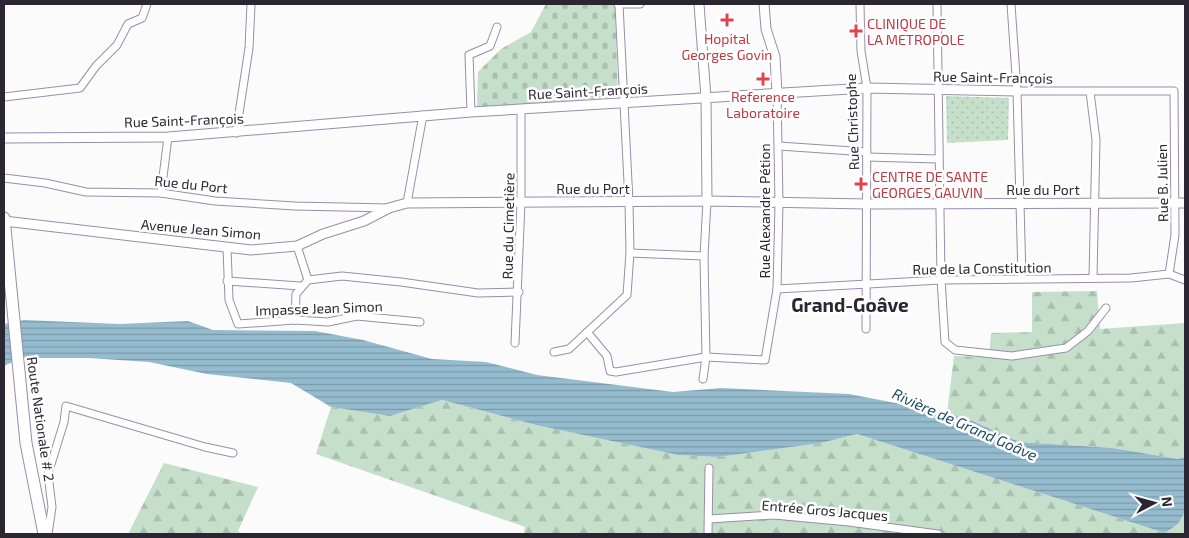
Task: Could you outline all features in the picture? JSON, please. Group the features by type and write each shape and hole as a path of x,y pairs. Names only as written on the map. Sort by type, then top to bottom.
{"main road":[{"name":"Route Nationale # 2","path":"4,220 26,442 42,532"}],"street":[{"path":"4,97 80,88 96,66 117,45 128,24 142,18 147,4"},
{"path":"236,133 249,48 251,4"},
{"path":"554,352 569,349 627,295 630,254 629,202 619,4 640,4"},
{"path":"699,4 706,98 707,201 704,256 706,357 703,379"},
{"name":"Rue Alexandre Pétion","path":"706,357 765,360 777,289 779,146 775,57 766,28 764,4"},
{"name":"Rue Christophe","path":"860,4 861,51 867,88 866,329"},
{"path":"938,4 938,159 941,280 945,342 955,350 1012,356 1066,348 1088,331 1106,308"},
{"path":"1011,4 1017,91 1022,278"},
{"path":"471,112 469,55 490,46 497,26"},
{"name":"Rue Saint-François","path":"4,138 168,137 236,133 423,115 867,88 1090,92 1174,91"},
{"name":"Rue B. Julien","path":"1169,274 1174,250 1174,91"},
{"path":"1090,92 1096,140 1093,278"},
{"name":"Rue du Cimetière","path":"515,343 519,292 521,109"},
{"path":"408,203 423,115"},
{"path":"161,193 168,137"},
{"path":"779,146 938,159"},
{"name":"Rue du Port","path":"4,178 45,183 86,192 161,193 215,201 389,208 408,203 707,201 866,204 1019,202 1185,203"},
{"name":"Avenue Jean Simon","path":"4,220 251,250 297,246 323,234 364,221 389,208"},
{"path":"297,246 308,280"},
{"name":"Impasse Jean Simon","path":"227,248 230,300 238,324 295,320 328,322 357,316 420,322"},
{"path":"630,254 704,256"},
{"name":"Rue de la Constitution","path":"777,289 941,280 1131,278 1169,274 1185,280"},
{"path":"295,320 296,294 300,286 308,280 342,276 478,293 519,292"},
{"path":"228,280 300,286"},
{"path":"587,332 607,356 610,370 616,372 706,357"},
{"path":"42,532 52,507 48,474 64,422 66,406 233,453"},
{"path":"708,534 709,468"},
{"name":"Entrée Gros Jacques","path":"709,519 774,515 849,522 938,534"}],"green space":[{"path":"546,4 615,4 618,97 477,108 478,72 501,49 531,32"},
{"path":"946,96 1009,98 1008,140 947,143"},
{"path":"1097,291 1100,329 1185,323 1185,457 1178,459 1113,448 1019,442 975,422 947,413 954,356 989,357 991,333 1032,332 1032,292"},
{"path":"442,400 536,425 678,455 718,457 821,443 857,434 1165,533 1178,524 1185,512 1185,534 524,534 525,527 316,454 331,407 390,416"},
{"path":"164,463 258,487 238,531 242,534 128,534"}],"water":[{"name":"Rivière de Grand Goâve","path":"24,320 120,324 188,321 213,330 315,331 363,340 432,359 486,362 537,375 673,392 721,388 849,394 947,413 975,422 1019,442 1113,448 1178,459 1185,457 1185,512 1178,524 1165,533 857,434 821,443 718,457 678,455 536,425 442,400 390,416 331,407 291,383 207,374 149,362 89,358 21,358 4,366 4,324"}],"place":[{"name":"Hopital Georges Govin","path":"727,20"},
{"name":"CLINIQUE DE LA METROPOLE","path":"856,31"},
{"name":"Reference Laboratoire","path":"763,79"},
{"name":"CENTRE DE SANTE GEORGES GAUVIN","path":"861,184"}],"district":[{"name":"Grand-Goâve","path":"850,304"}]}
